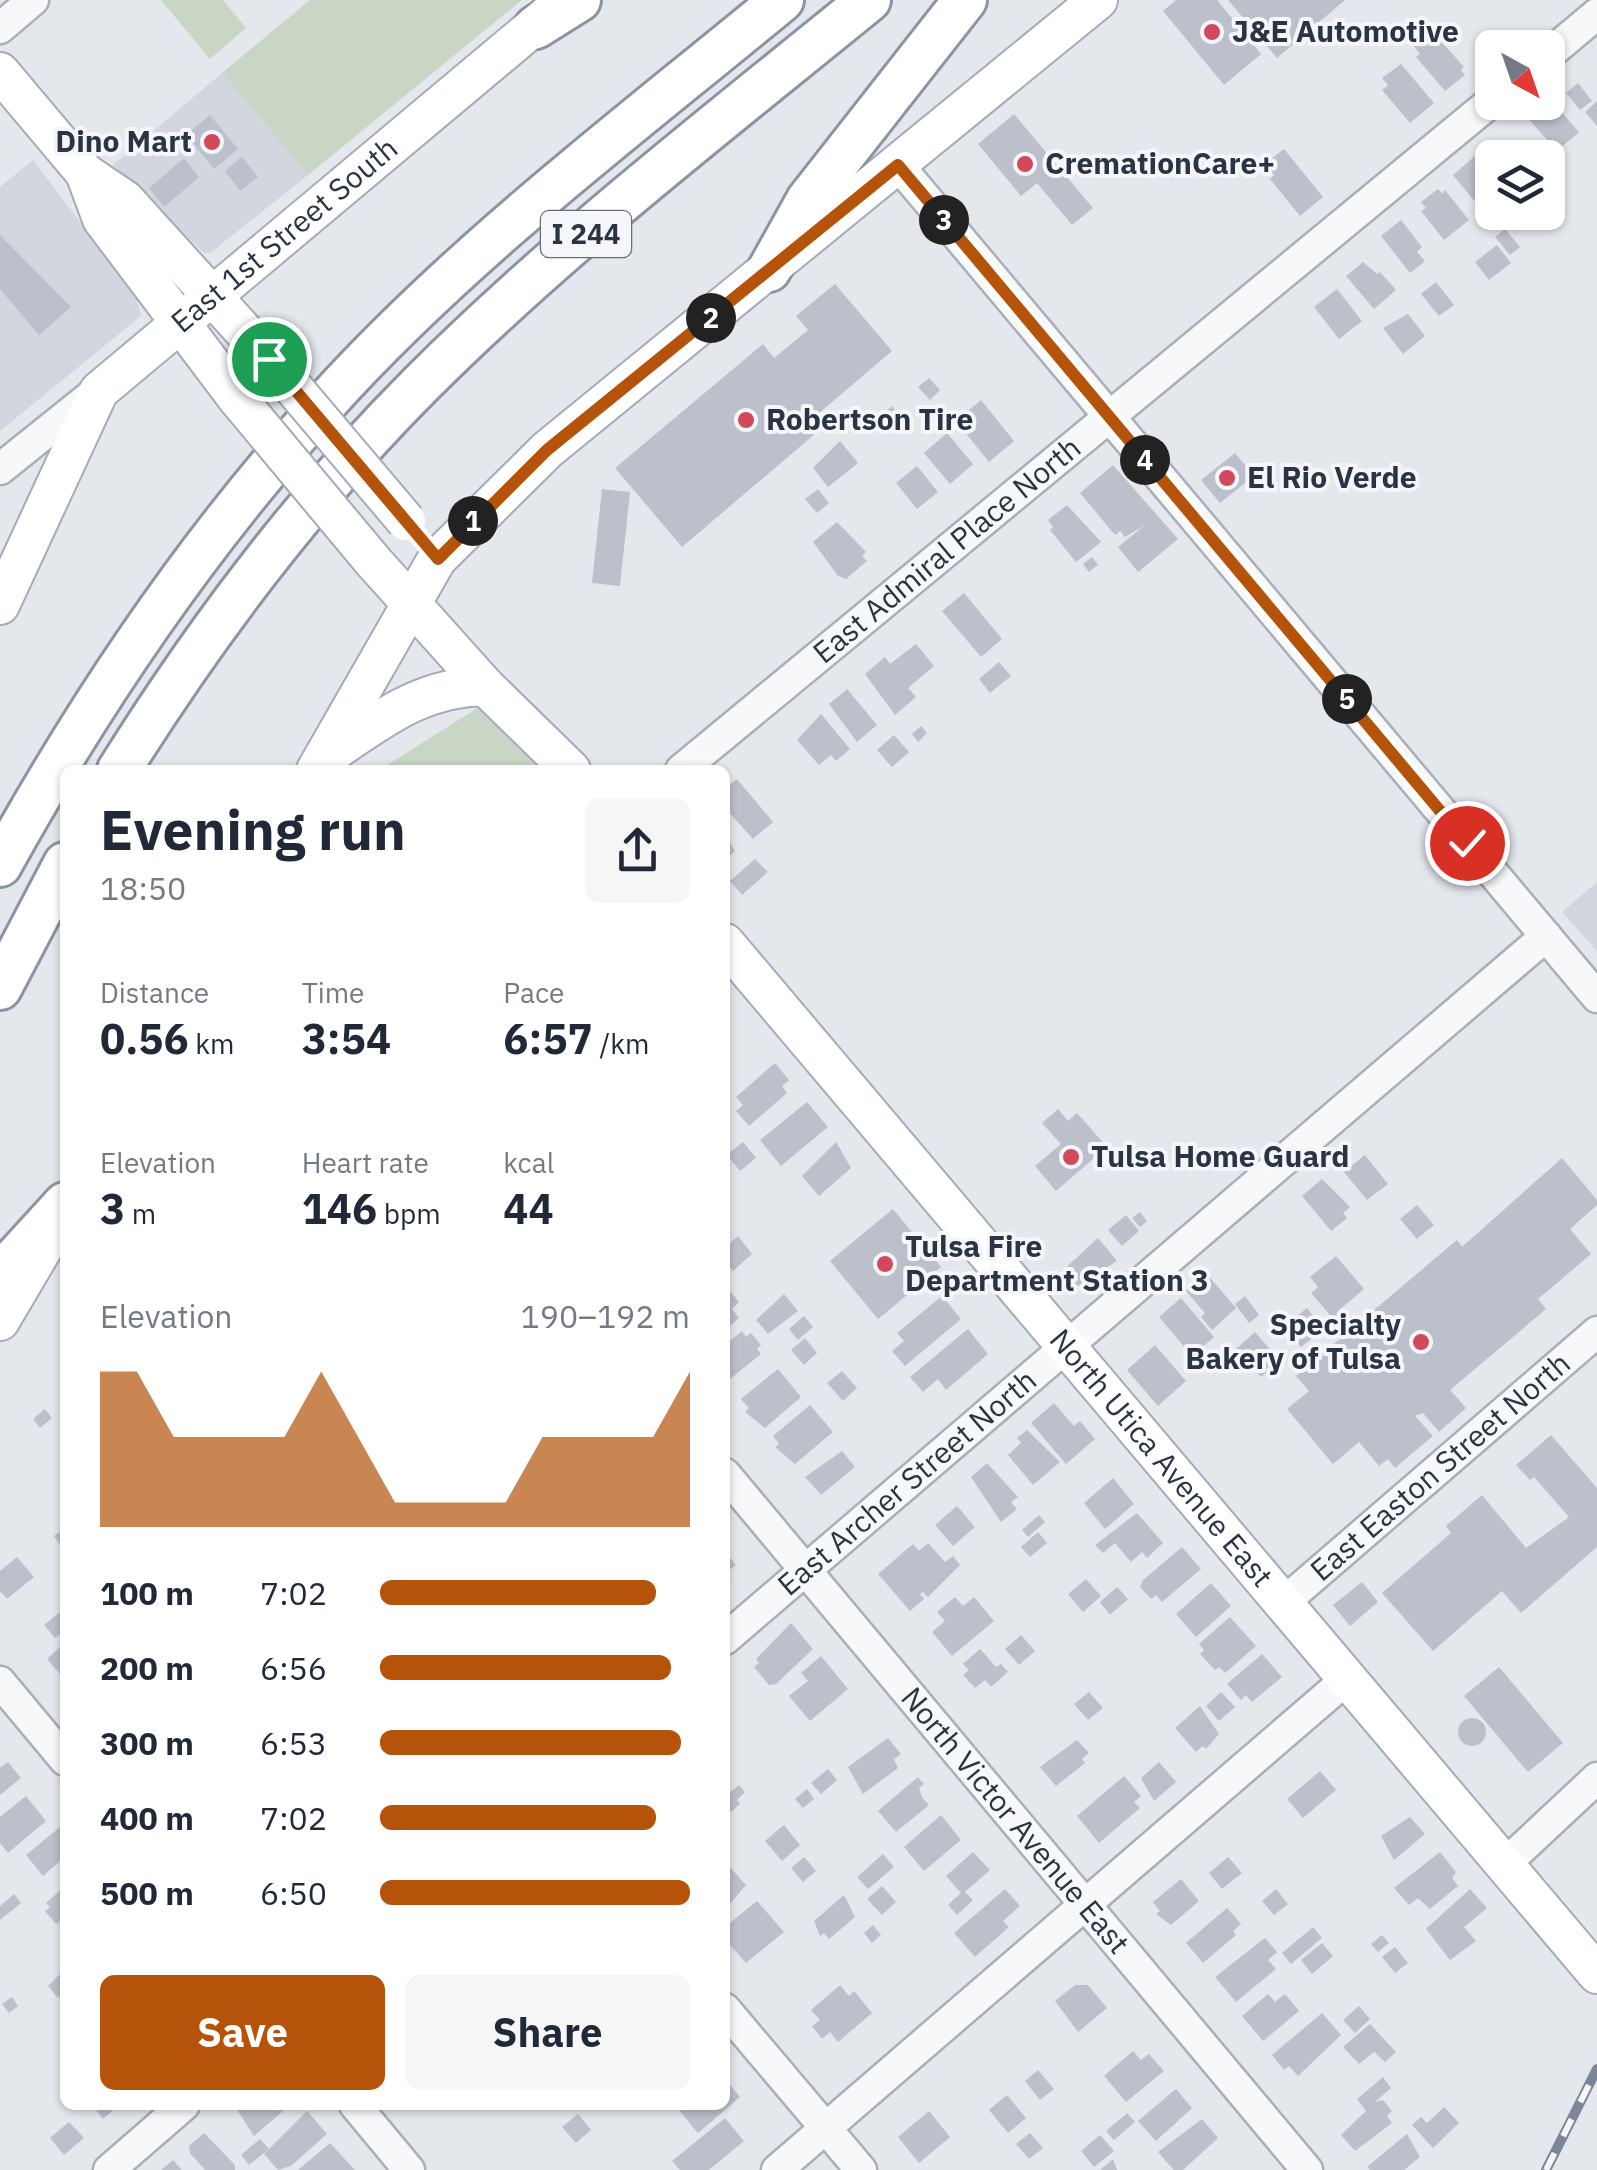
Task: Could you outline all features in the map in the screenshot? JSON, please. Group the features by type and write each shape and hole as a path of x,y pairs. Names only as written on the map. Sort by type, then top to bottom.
{"highway":[{"path":"550,13 579,0"},
{"name":"I 244","path":"0,865 49,777 148,626 247,492 329,398 508,227 782,0"},
{"name":"I 244","path":"122,765 226,610 284,536 420,386 510,299 869,0"},
{"path":"769,270 808,200 965,0"},
{"path":"0,988 60,874"},
{"path":"0,1275 60,1217"}],"main road":[{"path":"320,764 438,559 547,450 1098,0"},
{"name":"East 1st Street South","path":"98,390 550,13"},
{"path":"0,72 85,173 125,200 213,294 438,559"},
{"path":"85,173 102,219 237,398 410,605 565,765"},
{"path":"0,605 98,390"},
{"path":"320,764 424,696 443,688 485,686"},
{"name":"North Utica Avenue East","path":"730,949 1597,1974"},
{"path":"0,1322 60,1220"}],"street":[{"path":"0,28 33,0"},
{"path":"1565,39 1591,14"},
{"name":"East Admiral Place North","path":"687,765 1475,115"},
{"path":"898,165 1597,997"},
{"name":"East 1st Street South","path":"0,469 98,390"},
{"name":"East Archer Street North","path":"730,1635 1546,936"},
{"name":"East Easton Street North","path":"1282,1604 1597,1332"},
{"name":"North Victor Avenue East","path":"730,1480 1306,2170"},
{"path":"777,2170 1348,1678"},
{"path":"0,1682 60,1754"},
{"path":"1504,1864 1597,1778"},
{"path":"730,2016 861,2170"},
{"path":"109,2170 178,2110"},
{"path":"359,2110 410,2170"}],"shaded area":[{"path":"222,73 308,175 210,253 204,253 113,165"},
{"path":"33,160 135,294 141,316 0,431 0,187"},
{"path":"1597,882 1597,951 1562,912"}],"green space":[{"path":"161,0 223,0 246,28 210,59"},
{"path":"310,0 522,0 308,175 222,73"},
{"path":"479,707 536,765 387,765"}],"building":[{"name":"J&E Automotive","path":"1176,0 1217,0 1261,54 1224,85 1163,11"},
{"path":"1228,0 1345,0 1277,58"},
{"path":"1430,29 1464,67 1461,70 1465,75 1445,91 1416,57 1420,54 1412,44"},
{"path":"1401,64 1434,103 1410,123 1382,90 1388,85 1382,78"},
{"path":"1578,83 1592,101 1580,110 1566,93"},
{"path":"1597,101 1597,126 1585,112"},
{"name":"CremationCare+","path":"1014,114 1093,208 1072,225 1037,183 1021,196 978,144"},
{"name":"Dino Mart","path":"210,115 238,149 214,169 186,135"},
{"path":"1565,116 1579,132 1565,144 1565,140 1547,140 1530,120 1565,120"},
{"path":"1284,149 1323,197 1300,216 1270,179 1274,175 1265,164"},
{"path":"1475,156 1475,202 1453,175"},
{"path":"242,157 258,177 240,191 225,171"},
{"path":"184,158 199,177 164,207 149,188"},
{"path":"1438,189 1442,194 1445,190 1469,220 1444,240 1421,211 1426,208 1421,202"},
{"path":"1401,220 1422,247 1417,252 1425,261 1410,273 1381,236"},
{"path":"1506,230 1520,247 1510,255 1495,237"},
{"path":"0,235 71,307 39,335 0,289"},
{"path":"1497,245 1511,263 1489,280 1475,262"},
{"path":"1363,262 1377,274 1380,272 1396,290 1374,309 1346,276"},
{"path":"1436,282 1454,305 1439,316 1421,294"},
{"name":"Robertson Tire","path":"835,284 892,351 819,413 823,427 682,547 615,468 763,344 774,358 808,330 796,316"},
{"path":"1337,289 1362,321 1339,339 1314,307"},
{"path":"1408,314 1425,336 1403,354 1383,328"},
{"path":"929,378 940,390 930,400 918,387"},
{"path":"981,400 1014,441 989,462 956,421"},
{"path":"892,406 906,423 895,432 882,415"},
{"path":"947,433 973,464 950,484 924,453"},
{"path":"840,441 858,463 828,487 813,468"},
{"name":"El Rio Verde","path":"1235,453 1254,476 1220,503 1201,480"},
{"path":"1113,465 1178,539 1138,572 1118,547 1145,525 1125,537 1120,531 1115,535 1080,493"},
{"path":"917,466 938,492 917,509 896,483"},
{"path":"602,489 630,492 620,586 592,583"},
{"path":"818,489 829,503 817,513 805,499"},
{"path":"1067,505 1101,542 1076,562 1050,530 1053,527 1048,520"},
{"path":"837,522 866,552 862,556 867,561 846,579 838,576 813,542"},
{"path":"1092,557 1098,565 1089,572 1083,564"},
{"path":"964,593 1002,639 981,657 942,611"},
{"path":"916,644 934,666 908,688 916,697 895,715 865,674 885,657 890,664"},
{"path":"999,662 1011,676 990,693 979,679"},
{"path":"847,689 877,725 857,742 829,704"},
{"path":"821,714 850,749 836,761 831,755 819,765 797,740"},
{"path":"921,726 927,733 918,742 912,734"},
{"path":"894,735 909,752 892,767 877,750"},
{"path":"737,779 773,822 753,839 730,814 730,785"},
{"path":"755,859 768,872 742,895 730,881"},
{"path":"775,1063 789,1080 782,1086 787,1093 749,1126 736,1111 743,1105 736,1097"},
{"path":"807,1102 828,1127 781,1166 760,1140"},
{"name":"Tulsa Home Guard","path":"1058,1109 1068,1121 1077,1113 1107,1147 1056,1191 1035,1166 1061,1144 1042,1123"},
{"path":"743,1142 756,1158 740,1171 730,1153"},
{"path":"836,1142 851,1168 819,1196 802,1176"},
{"path":"1365,1155 1388,1184 1367,1200 1344,1172"},
{"name":"Specialty Bakery of Tulsa","path":"1562,1158 1597,1200 1597,1205 1570,1229 1591,1254 1538,1299 1546,1309 1450,1390 1466,1408 1439,1432 1423,1413 1415,1416 1433,1436 1395,1468 1388,1459 1379,1466 1359,1442 1333,1464 1287,1409 1309,1391 1296,1376 1457,1240 1462,1247"},
{"path":"1322,1179 1350,1207 1343,1213 1347,1218 1331,1231 1302,1196"},
{"path":"1417,1205 1434,1225 1417,1239 1400,1219"},
{"name":"Tulsa Fire Department Station 3","path":"893,1209 941,1267 878,1319 830,1261"},
{"path":"1140,1212 1147,1221 1140,1227 1132,1218"},
{"path":"1126,1215 1139,1231 1122,1246 1108,1230"},
{"path":"738,1236 752,1254 733,1271 730,1267 730,1243"},
{"path":"1098,1238 1117,1261 1075,1288 1061,1272"},
{"path":"1336,1256 1364,1289 1339,1310 1342,1314 1335,1321 1311,1293 1318,1287 1310,1277"},
{"path":"1206,1273 1236,1308 1212,1330 1201,1317 1205,1313 1186,1291"},
{"path":"730,1291 739,1302 732,1309 739,1318 730,1326"},
{"path":"784,1294 798,1311 768,1334 756,1320"},
{"path":"942,1296 961,1319 905,1366 892,1351 904,1341 897,1333"},
{"path":"1245,1296 1259,1315 1249,1323 1235,1304"},
{"path":"1181,1298 1214,1337 1192,1356 1159,1317"},
{"path":"1307,1308 1324,1329 1301,1347 1284,1326"},
{"path":"804,1316 813,1327 798,1340 789,1329"},
{"path":"968,1329 988,1354 946,1390 938,1379 923,1392 910,1377"},
{"path":"742,1331 746,1337 751,1333 761,1345 757,1349 761,1354 730,1379 730,1341"},
{"path":"1255,1332 1280,1361 1261,1377 1236,1349"},
{"path":"805,1338 817,1353 804,1365 791,1350"},
{"path":"1155,1345 1186,1381 1158,1406 1127,1370"},
{"path":"778,1369 801,1397 765,1428 745,1412 749,1408 741,1399"},
{"path":"842,1371 857,1388 843,1401 827,1383"},
{"path":"1054,1403 1074,1426 1080,1421 1095,1439 1066,1464 1031,1423"},
{"path":"810,1405 833,1432 795,1464 775,1447 779,1444 773,1436"},
{"path":"45,1409 52,1418 40,1428 33,1419"},
{"path":"1027,1430 1060,1462 1033,1485 1008,1455 1021,1443 1017,1438"},
{"path":"1551,1435 1597,1488 1597,1547 1521,1613 1502,1591 1433,1651 1382,1593 1451,1533 1446,1526 1482,1495 1526,1548 1569,1517 1534,1477 1530,1480 1516,1465"},
{"path":"842,1451 855,1467 821,1495 805,1477"},
{"path":"987,1463 1018,1497 1011,1502 1017,1509 1001,1522 971,1477"},
{"path":"1113,1478 1134,1504 1105,1529 1084,1503"},
{"path":"957,1506 975,1527 953,1546 935,1525"},
{"path":"1137,1513 1163,1543 1147,1558 1142,1552 1131,1562 1115,1543 1103,1553 1095,1545"},
{"path":"1039,1515 1045,1522 1028,1537 1022,1530"},
{"path":"1038,1532 1047,1543 1030,1557 1021,1547"},
{"path":"928,1543 945,1562 953,1556 960,1565 928,1597 920,1594 924,1599 910,1611 878,1574 913,1544 919,1551"},
{"path":"1182,1547 1201,1569 1162,1602 1156,1595 1151,1599 1140,1587 1143,1580"},
{"path":"17,1557 34,1577 7,1599 0,1591 0,1571"},
{"path":"1086,1579 1101,1596 1083,1612 1068,1594"},
{"path":"1362,1582 1378,1602 1350,1626 1333,1605"},
{"path":"1211,1583 1231,1606 1196,1637 1176,1614"},
{"path":"1117,1587 1128,1599 1110,1615 1100,1602"},
{"path":"955,1597 963,1606 974,1597 994,1621 952,1656 932,1632 945,1621 937,1612"},
{"path":"60,1612 60,1634 55,1638 44,1625"},
{"path":"1230,1617 1256,1646 1225,1673 1219,1667 1215,1670 1200,1654 1204,1650 1199,1644"},
{"path":"791,1623 813,1649 776,1684 769,1685 754,1667 759,1663 756,1659"},
{"path":"1021,1635 1035,1651 1019,1665 1005,1649"},
{"path":"60,1647 60,1674 47,1659"},
{"path":"980,1649 996,1667 1001,1664 1008,1672 991,1687 985,1680 975,1688 963,1675 969,1670 963,1664"},
{"path":"1262,1654 1282,1677 1252,1702 1246,1695 1241,1700 1227,1684"},
{"path":"821,1656 848,1689 810,1721 789,1696 808,1681 801,1673"},
{"path":"1499,1667 1563,1743 1528,1772 1464,1696"},
{"path":"1089,1692 1103,1708 1088,1720 1074,1704"},
{"path":"1221,1692 1235,1707 1219,1721 1206,1706"},
{"path":"1200,1706 1219,1734 1206,1749 1203,1746 1196,1752 1175,1728"},
{"path":"1472,1718 1482,1722 1486,1732 1482,1742 1472,1746 1462,1742 1458,1732 1462,1722"},
{"path":"888,1738 901,1754 894,1759 898,1768 863,1794 848,1767"},
{"path":"1077,1740 1089,1753 1082,1759 1085,1763 1056,1786 1040,1767"},
{"path":"8,1762 21,1778 0,1795 0,1768"},
{"path":"1159,1762 1176,1782 1154,1801 1141,1778"},
{"path":"828,1769 837,1780 821,1794 811,1783"},
{"path":"1320,1771 1336,1790 1303,1818 1287,1799"},
{"path":"1124,1776 1141,1796 1134,1802 1140,1808 1099,1843 1077,1816"},
{"path":"918,1777 924,1784 919,1788 922,1797 929,1805 896,1832 878,1811"},
{"path":"739,1785 745,1792 737,1800 740,1804 730,1813 730,1793"},
{"path":"807,1789 814,1799 803,1808 795,1799"},
{"path":"26,1796 46,1821 8,1853 0,1843 0,1817"},
{"path":"941,1815 961,1840 924,1871 904,1847"},
{"path":"1410,1817 1425,1834 1394,1860 1381,1836"},
{"path":"784,1825 800,1845 782,1861 765,1841"},
{"path":"60,1827 60,1861 43,1876 26,1855"},
{"path":"973,1852 990,1870 965,1892 973,1900 957,1915 948,1905 961,1893 946,1876"},
{"path":"1440,1852 1456,1872 1452,1878 1458,1886 1430,1909 1418,1898 1409,1905 1394,1888"},
{"path":"883,1854 894,1867 868,1889 857,1877"},
{"path":"804,1857 816,1871 803,1882 791,1868"},
{"path":"1228,1857 1242,1873 1222,1889 1209,1873"},
{"path":"730,1867 746,1885 730,1904"},
{"path":"1181,1879 1199,1901 1171,1925 1156,1914 1160,1911 1153,1902"},
{"path":"882,1886 896,1902 882,1915 867,1899"},
{"path":"1005,1889 1020,1906 1003,1921 1009,1927 975,1957 954,1933"},
{"path":"1276,1889 1288,1904 1274,1915 1262,1901"},
{"path":"1470,1889 1487,1908 1464,1927 1476,1941 1450,1960 1426,1929"},
{"path":"60,1890 60,1922 56,1924 45,1911 50,1907 46,1903"},
{"path":"14,1894 21,1903 0,1920 0,1906"},
{"path":"844,1895 855,1917 829,1939 824,1933 820,1936 814,1921"},
{"path":"757,1901 784,1932 746,1963 730,1945 730,1923"},
{"path":"1227,1908 1241,1924 1233,1931 1236,1935 1203,1963 1186,1943"},
{"path":"873,1925 881,1935 872,1943 864,1933"},
{"path":"1313,1927 1322,1938 1291,1964 1282,1953"},
{"path":"1382,1935 1389,1943 1378,1952 1371,1944"},
{"path":"1265,1938 1277,1952 1268,1960 1276,1969 1236,2002 1215,1977"},
{"path":"1322,1943 1333,1956 1312,1974 1301,1960"},
{"path":"1395,1947 1408,1963 1395,1973 1382,1957"},
{"path":"60,1974 60,1996 48,1986"},
{"path":"840,1985 849,1996 854,1991 872,2013 838,2042 830,2032 822,2039 812,2026 820,2020 811,2010"},
{"path":"1075,1985 1088,1985 1107,2008 1078,2032 1055,2001"},
{"path":"1268,1994 1275,2002 1285,1994 1299,2011 1263,2041 1242,2016"},
{"path":"12,1997 18,2006 9,2013 2,2004"},
{"path":"1359,2006 1370,2019 1355,2033 1343,2020"},
{"path":"1322,2013 1341,2035 1298,2076 1289,2066 1284,2070 1272,2055"},
{"path":"1370,2024 1396,2052 1385,2062 1374,2052 1359,2064 1343,2047"},
{"path":"1133,2051 1141,2060 1149,2054 1164,2071 1126,2102 1104,2076"},
{"path":"1038,2070 1054,2089 1040,2100 1025,2081"},
{"path":"1383,2077 1391,2088 1375,2102 1383,2100 1392,2111 1387,2116 1392,2123 1355,2151 1341,2135 1366,2111 1357,2099"},
{"path":"730,2085 740,2097 730,2106"},
{"path":"1176,2089 1192,2108 1156,2141 1138,2121"},
{"path":"1007,2095 1026,2118 1008,2133 989,2110"},
{"path":"1444,2107 1459,2123 1433,2148 1412,2125 1421,2117 1427,2123"},
{"path":"96,2110 113,2110 103,2119"},
{"path":"237,2110 284,2110 254,2136"},
{"path":"679,2110 725,2110 698,2133"},
{"path":"307,2111 327,2134 291,2166 278,2170 264,2154"},
{"path":"929,2111 950,2137 919,2163 898,2137"},
{"path":"1127,2113 1135,2122 1114,2140 1106,2131"},
{"path":"578,2114 591,2130 576,2143 562,2127"},
{"path":"725,2118 744,2141 709,2170 680,2170 672,2161"},
{"path":"1202,2119 1218,2138 1183,2170 1174,2170 1158,2152"},
{"path":"69,2122 84,2138 64,2155 50,2138"},
{"path":"204,2133 235,2165 235,2170 205,2170 190,2153 189,2146"},
{"path":"1030,2133 1043,2148 1029,2159 1016,2144"},
{"path":"1407,2134 1420,2157 1404,2170 1367,2167"},
{"path":"1100,2135 1114,2151 1094,2167 1081,2151"},
{"path":"260,2139 269,2149 249,2165 241,2155"},
{"path":"330,2143 355,2170 298,2170"},
{"path":"1113,2159 1117,2170 1100,2170"},
{"path":"173,2160 182,2170 161,2170"}],"railway":[{"path":"1546,2170 1597,2069"}],"place":[{"name":"J&E Automotive","path":"1212,32"},
{"name":"Dino Mart","path":"212,142"},
{"name":"CremationCare+","path":"1025,164"},
{"name":"Robertson Tire","path":"746,420"},
{"name":"El Rio Verde","path":"1227,478"},
{"name":"Tulsa Home Guard","path":"1071,1157"},
{"name":"Tulsa Fire Department Station 3","path":"885,1264"},
{"name":"Specialty Bakery of Tulsa","path":"1421,1342"}],"route":[{"path":"269,359 438,559 547,450 898,165 1467,843"}]}
